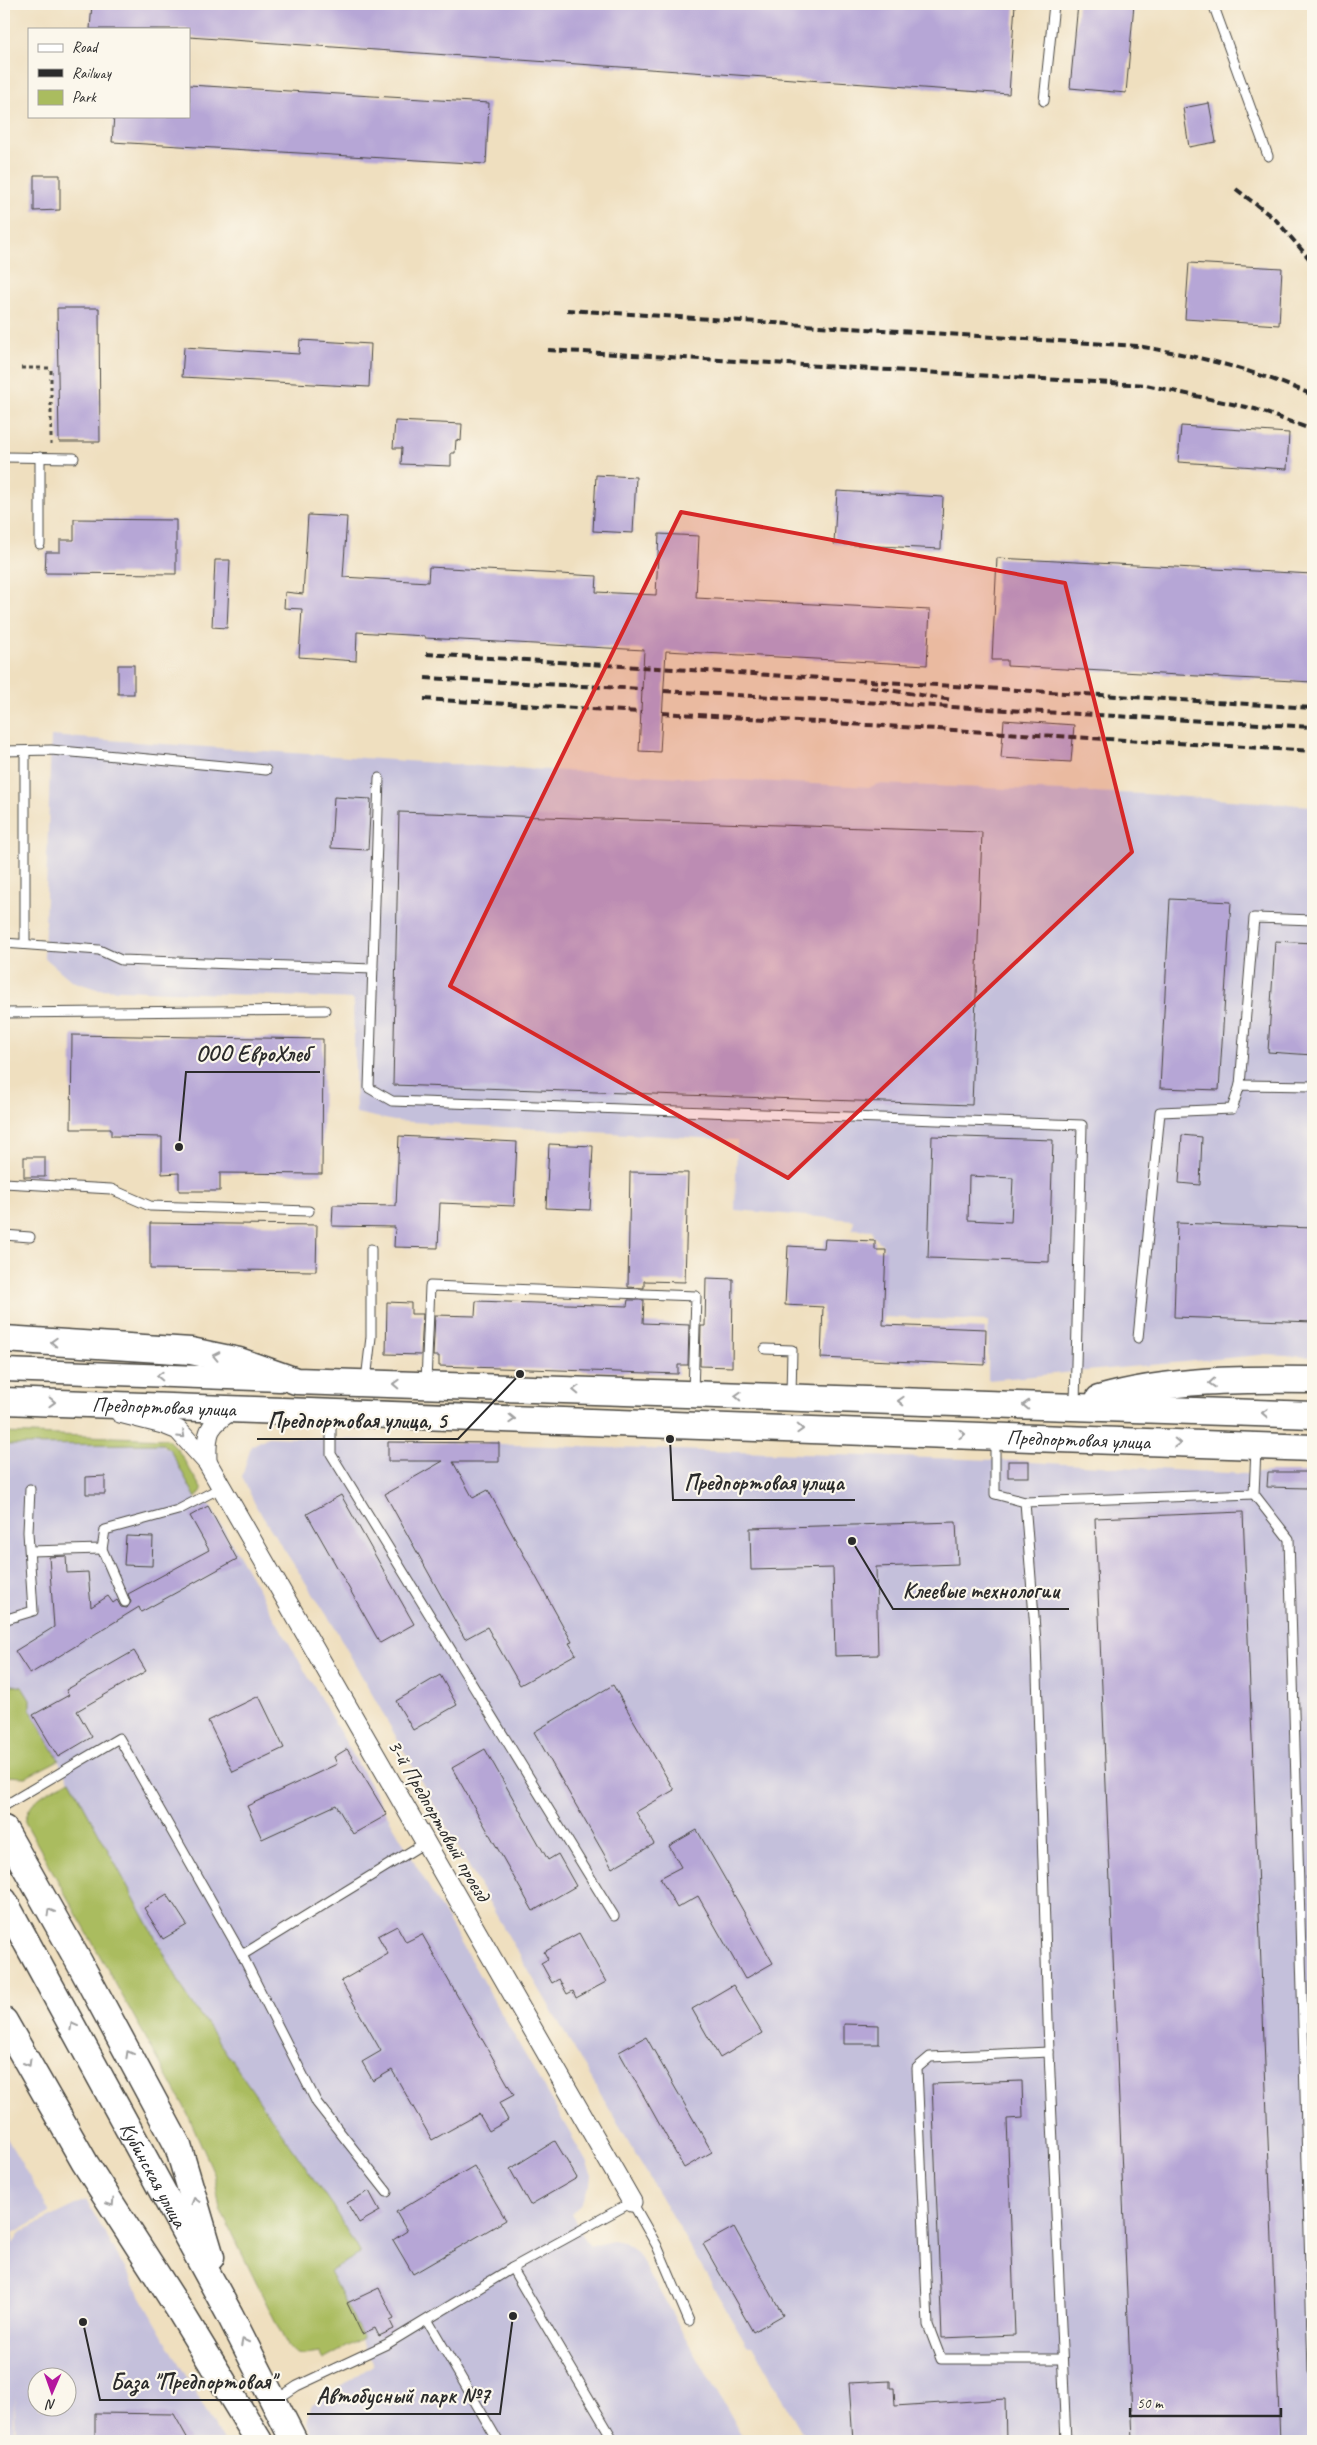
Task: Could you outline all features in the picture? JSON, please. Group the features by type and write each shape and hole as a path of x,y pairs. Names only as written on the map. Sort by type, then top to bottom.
{"main road":[{"path":"4,1338 191,1351 238,1361 296,1381"},
{"path":"1075,1406 1139,1389 1248,1380 1313,1380"},
{"name":"Предпортовая улица","path":"296,1381 1313,1415"},
{"name":"Предпортовая улица","path":"4,1401 1313,1448"},
{"path":"1283,1447 1313,1456"},
{"path":"4,1829 93,1988 178,2146 230,2315"},
{"name":"Кубинская улица","path":"7,1906 230,2315 294,2441"},
{"path":"4,2021 85,2163 180,2311 259,2441"}],"street":[{"name":"Предпортовая улица","path":"4,1370 296,1381"},
{"name":"3-й Предпортовый проезд","path":"87,1404 163,1424 178,1430 207,1462 632,2202"},
{"path":"207,1462 207,1442 210,1427 216,1420 234,1409"}],"lane":[{"path":"1044,101 1054,4"},
{"path":"1213,4 1268,156"},
{"path":"4,456 74,458"},
{"path":"40,457 40,544"},
{"path":"4,752 51,750 266,770"},
{"path":"25,752 25,944"},
{"path":"379,778 370,1088 392,1102 1082,1125 1075,1406"},
{"path":"1138,1338 1160,1112 1232,1109 1240,1085 1254,918 1313,920"},
{"path":"4,944 99,950 121,960 373,969"},
{"path":"4,1013 325,1010"},
{"path":"1240,1085 1313,1086"},
{"path":"4,1183 111,1189 150,1206 309,1211"},
{"path":"4,1235 30,1238"},
{"path":"366,1383 371,1337 371,1249"},
{"path":"426,1385 430,1286 696,1296 693,1394"},
{"path":"765,1349 792,1350 791,1398"},
{"path":"331,1412 331,1454 614,1916"},
{"path":"995,1436 995,1494 1025,1502 1254,1494"},
{"path":"1256,1447 1254,1494 1289,1539 1313,2371"},
{"path":"126,1602 102,1549 105,1530 178,1510 222,1487"},
{"path":"7,1619 33,1611 28,1532 30,1489"},
{"path":"1025,1502 1036,1642 1049,2052 1066,2441"},
{"path":"30,1551 102,1549"},
{"path":"4,1806 119,1738 242,1954 317,2103 387,2192"},
{"path":"242,1954 426,1842"},
{"path":"1049,2052 930,2057 917,2068 928,2325 940,2359 1061,2358"},
{"path":"273,2401 297,2386 387,2344 428,2321 512,2268 632,2202 657,2246 689,2321"},
{"path":"512,2268 614,2441"},
{"path":"428,2321 498,2441"}],"path":[{"path":"21,368 51,368 51,457"}],"highlighted area":[{"path":"681,512 1065,583 1132,852 788,1178 450,986"}],"shaded area":[{"path":"51,736 492,767 870,787 877,784 1144,794 1313,806 1313,1357 1260,1355 988,1380 988,1321 882,1317 883,1245 873,1236 872,1230 852,1229 854,1220 735,1210 737,1140 394,1121 356,1113 353,999 97,989 72,981 44,957"},
{"path":"268,1437 994,1460 1245,1474 1268,1472 1313,1474 1313,2441 807,2441 752,2345 747,2345 499,1920 332,1623 257,1508 242,1477 251,1446"},
{"path":"158,1442 170,1450 187,1479 199,1507 208,1502 587,2163 592,2175 591,2183 581,2203 572,2214 580,2231 590,2246 612,2241 624,2243 637,2252 745,2441 314,2441 307,2423 311,2406 373,2365 329,2270 360,2254 333,2207 187,1996 30,1709 30,1700 22,1687 4,1683 4,1445"},
{"path":"4,2133 50,2213 13,2234 13,2244 21,2232 86,2200 223,2441 16,2441 14,2395 14,2441 4,2441"}],"green space":[{"path":"4,1433 167,1439 178,1450 202,1490 196,1498 170,1450 163,1444 4,1445"},
{"path":"4,1683 22,1687 30,1700 30,1709 59,1760 26,1777 4,1776"},
{"path":"70,1780 187,1996 333,2207 360,2254 329,2271 363,2338 323,2360 319,2353 302,2355 295,2353 284,2339 220,2209 214,2173 184,2106 25,1822 31,1806 36,1801"}],"building":[{"path":"92,4 1015,4 1009,94 190,37 190,28 90,28"},
{"path":"1078,4 1134,4 1126,93 1070,88"},
{"path":"190,85 489,103 486,164 112,142 114,118 190,118"},
{"path":"1209,103 1216,142 1189,147 1183,108"},
{"path":"34,175 60,175 60,210 34,211"},
{"path":"1189,263 1282,268 1279,325 1185,319"},
{"path":"57,308 99,308 100,442 59,442"},
{"path":"300,340 371,344 369,387 182,377 184,347 299,354"},
{"path":"395,421 462,424 461,441 456,440 455,453 451,453 451,466 401,464 402,448 393,448"},
{"path":"1181,426 1289,433 1287,469 1178,462"},
{"path":"596,475 636,477 633,533 593,531"},
{"path":"837,491 943,497 941,549 834,544"},
{"path":"308,515 347,517 343,577 428,582 429,567 597,576 596,592 656,595 659,534 699,536 696,598 930,610 927,665 666,651 660,752 639,751 644,650 425,638 425,636 357,632 356,661 299,657 302,609 284,608 285,592 303,594"},
{"path":"74,519 176,520 176,574 45,573 46,552 60,552 60,540 74,540"},
{"path":"997,558 1313,574 1313,682 1007,666 1007,660 992,660"},
{"path":"215,560 230,560 227,628 212,627"},
{"path":"118,665 134,665 134,694 118,694"},
{"path":"1004,720 1074,725 1071,762 1001,758"},
{"path":"334,797 371,799 368,850 331,848"},
{"path":"399,812 982,832 972,1105 393,1085"},
{"path":"1170,899 1231,902 1219,1090 1160,1088"},
{"path":"1275,941 1313,943 1313,1055 1268,1052"},
{"path":"72,1035 323,1039 322,1174 220,1173 220,1191 179,1191 179,1173 162,1174 162,1137 111,1136 111,1129 71,1129"},
{"path":"1182,1135 1202,1137 1200,1185 1179,1183"},
{"path":"399,1136 517,1142 514,1206 440,1203 438,1248 394,1247 395,1227 332,1226 333,1205 396,1206"},
{"path":"932,1136 1053,1140 1049,1262 928,1258","holes":["969,1176 1013,1178 1011,1222 968,1220"]},
{"path":"549,1144 593,1146 590,1210 546,1208"},
{"path":"24,1157 45,1157 45,1177 24,1177"},
{"path":"630,1172 688,1173 685,1282 644,1281 644,1288 628,1287"},
{"path":"150,1223 317,1225 316,1271 150,1269"},
{"path":"1177,1223 1313,1228 1313,1322 1174,1317"},
{"path":"825,1239 875,1241 875,1250 886,1250 883,1325 986,1329 985,1365 821,1358 823,1307 785,1305 788,1246 824,1248"},
{"path":"706,1278 733,1279 732,1367 700,1366 701,1326 705,1326"},
{"path":"628,1300 644,1300 643,1323 689,1325 688,1365 678,1365 678,1374 439,1366 439,1356 433,1356 435,1315 475,1316 476,1301 627,1306"},
{"path":"387,1302 411,1303 411,1314 423,1314 421,1355 386,1354"},
{"path":"388,1442 499,1443 499,1462 453,1462 473,1498 488,1490 572,1642 569,1643 576,1654 520,1685 487,1627 465,1639 385,1494 443,1461 388,1461"},
{"path":"1008,1461 1029,1461 1029,1477 1008,1477"},
{"path":"1268,1472 1307,1472 1307,1488 1267,1487"},
{"path":"105,1476 105,1494 86,1494 86,1477"},
{"path":"341,1495 414,1624 380,1643 307,1514"},
{"path":"208,1506 237,1559 141,1612 139,1607 30,1674 15,1651 54,1627 49,1557 66,1556 67,1573 88,1572 91,1607 108,1596 113,1603 117,1600 121,1607 127,1608 131,1602 128,1594 209,1550 190,1516"},
{"path":"1243,1512 1280,2441 1133,2441 1095,1518"},
{"path":"956,1522 958,1564 876,1567 878,1655 835,1656 833,1568 751,1570 750,1528"},
{"path":"126,1536 153,1537 152,1566 124,1565"},
{"path":"134,1651 146,1671 77,1711 92,1737 58,1757 33,1715 69,1695 66,1690"},
{"path":"440,1675 457,1705 413,1730 396,1701"},
{"path":"613,1685 674,1790 636,1812 654,1844 612,1868 534,1732"},
{"path":"259,1696 284,1748 233,1772 208,1721"},
{"path":"347,1749 387,1815 353,1834 336,1805 262,1839 247,1806 337,1764 334,1757"},
{"path":"485,1749 548,1860 558,1854 576,1886 533,1911 452,1768"},
{"path":"697,1830 773,1963 745,1979 698,1896 677,1908 660,1878 681,1867 669,1846"},
{"path":"167,1894 187,1925 163,1939 144,1908"},
{"path":"397,1926 406,1942 422,1934 514,2095 499,2103 508,2120 489,2131 479,2114 432,2140 392,2070 373,2081 362,2062 381,2051 341,1981 388,1954 378,1936"},
{"path":"579,1933 606,1982 576,1998 573,1991 567,1994 559,1979 552,1983 541,1963 548,1959 544,1952"},
{"path":"733,1985 762,2033 720,2058 692,2009"},
{"path":"844,2024 879,2025 879,2044 844,2044"},
{"path":"646,2037 712,2152 684,2168 619,2052"},
{"path":"1022,2081 1023,2118 1007,2119 1015,2335 942,2338 932,2084"},
{"path":"555,2141 577,2178 530,2205 510,2169"},
{"path":"474,2166 506,2220 413,2274 393,2240 407,2231 396,2212"},
{"path":"369,2191 380,2211 359,2223 347,2203"},
{"path":"734,2227 783,2315 753,2332 703,2244"},
{"path":"379,2288 394,2319 390,2321 394,2329 379,2336 375,2328 362,2334 347,2303"},
{"path":"890,2381 890,2388 894,2388 895,2406 1005,2399 1006,2441 853,2441 849,2383"},
{"path":"95,2413 174,2414 189,2441 95,2441"}],"railway":[{"path":"1236,189 1276,220 1313,263"},
{"path":"567,310 1137,346 1183,354 1226,365 1269,378 1313,395"},
{"path":"548,350 1146,385 1255,409 1313,430"},
{"path":"426,654 1313,708"},
{"path":"425,678 642,689"},
{"path":"870,687 952,700"},
{"path":"664,691 1313,727"},
{"path":"424,699 641,712"},
{"path":"662,713 1313,751"}],"place":[{"name":"ООО ЕвроХлеб","path":"179,1147"},
{"name":"Предпортовая улица, 5","path":"520,1374"},
{"name":"Предпортовая улица","path":"670,1439"},
{"name":"Клеевые технологии","path":"852,1541"},
{"name":"Автобусный парк №7","path":"513,2316"},
{"name":"База \"Предпортовая\"","path":"83,2322"}]}
